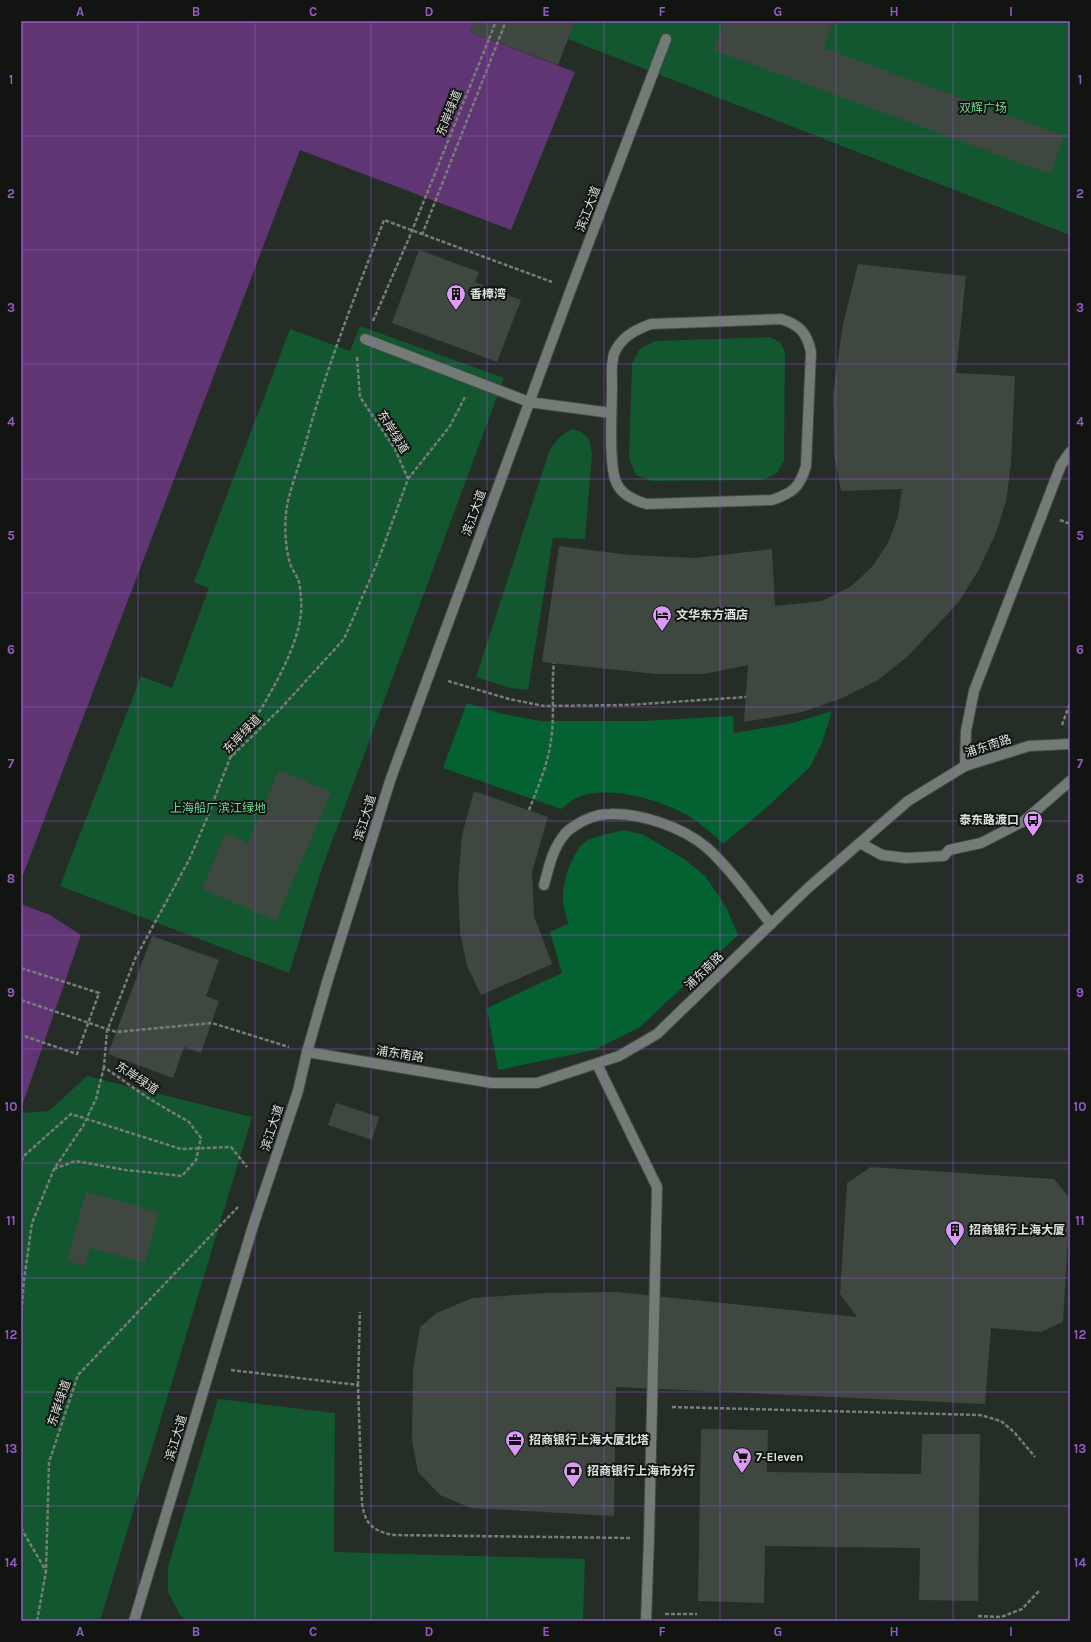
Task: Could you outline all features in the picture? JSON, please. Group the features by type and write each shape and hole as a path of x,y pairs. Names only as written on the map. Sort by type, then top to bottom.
{"street":[{"name":"滨江大道","path":"134,1621 253,1226 298,1091 307,1052 328,979 391,778 571,289 666,39"},
{"path":"781,319 793,323 800,328 808,339 811,352 806,466 802,479 795,489 784,496 772,500 647,504 635,500 625,494 618,485 613,471 612,412 613,358 617,347 626,337 638,328 651,324 781,319"},
{"path":"365,340 529,402 612,412"},
{"path":"965,766 966,731 974,691 1066,467 1070,452"},
{"name":"浦东南路","path":"307,1052 492,1083 537,1083 619,1056 657,1034 808,888 908,802 965,766 1029,746 1070,744"},
{"path":"860,843 882,856 906,858 944,856 949,850 981,843 1024,821 1070,781"},
{"path":"544,885 552,854 564,834 583,820 609,814 637,817 659,822 680,830 705,847 726,866 771,924"},
{"path":"597,1064 657,1187 646,1617"}],"path":[{"name":"东岸绿道","path":"54,1170 76,1161 126,1170 182,1176 196,1160 201,1138 189,1122 148,1098 104,1067 106,1031 135,959 189,860 230,758 282,706 344,639 378,561 408,479 395,449 360,397 357,357 409,238 496,21"},
{"path":"422,235 506,21"},
{"path":"230,758 264,703 280,673 294,643 300,625 302,602 299,582 290,563 285,535 287,506 311,421 336,346 384,220 571,289"},
{"path":"408,479 450,426 474,381"},
{"path":"529,810 543,774 551,739 552,679 554,663"},
{"path":"428,676 509,699 544,706 628,705 746,697"},
{"path":"21,968 98,993 77,1054 21,1035"},
{"path":"21,1000 116,1032 212,1023 307,1052"},
{"path":"21,1317 24,1280 32,1223 54,1170 83,1126 96,1099 104,1067"},
{"path":"21,1161 25,1155 71,1114 181,1149 231,1147 247,1167"},
{"name":"东岸绿道","path":"37,1621 46,1571 49,1462 78,1375 239,1206"},
{"path":"360,1312 358,1386 362,1503 364,1516 371,1526 380,1532 392,1535 649,1538"},
{"path":"210,1368 358,1386"},
{"path":"652,1406 980,1415 1001,1421 1014,1432 1035,1457"},
{"path":"21,1528 46,1571"},
{"path":"978,1616 1001,1617 1022,1609 1039,1591"},
{"path":"646,1617 697,1614"}],"green space":[{"name":"双辉广场","path":"521,21 1070,21 1070,235 568,39"},
{"name":"上海船厂滨江绿地","path":"360,326 504,378 322,868 289,973 60,886 141,676 172,688 209,588 194,582 290,329 350,351"},
{"path":"770,337 780,342 785,352 784,460 777,473 762,480 651,481 636,475 629,458 632,364 639,349 655,341"},
{"path":"573,429 586,435 592,455 585,539 553,538 528,690 510,688 476,677 549,452 559,438"},
{"path":"467,703 503,714 541,721 644,721 733,716 734,733 793,723 832,711 822,743 810,767 766,808 723,844 706,828 687,815 647,799 632,795 602,792 576,798 561,809 443,768"},
{"path":"624,830 644,835 684,859 705,876 726,907 738,935 640,1027 594,1050 498,1070 487,1008 562,973 550,932 568,924 563,903 563,893 564,885 573,858 583,844 588,840"},
{"path":"87,1076 252,1117 100,1621 21,1621 21,1113 49,1111"},
{"path":"218,1399 335,1413 334,1552 585,1559 583,1621 188,1621 180,1615 168,1592 168,1567"}],"shaded area":[{"path":"21,21 474,21 470,32 575,72 511,230 300,150 21,880"},
{"path":"21,904 50,915 81,935 21,1109"}],"building":[{"path":"474,21 575,21 558,65 470,32"},
{"path":"724,21 834,21 824,48 1064,136 1050,174 713,50"},
{"name":"香樟湾","path":"419,250 479,272 475,282 521,300 497,362 392,323"},
{"path":"858,264 966,276 956,373 1015,376 1011,464 1006,501 996,533 978,571 958,603 907,657 878,680 840,699 802,712 744,722 748,665 704,674 656,674 542,662 559,546 630,555 695,558 772,549 775,606 822,601 850,587 872,567 888,543 898,517 902,489 841,491 834,455 833,394 843,324"},
{"path":"279,770 331,792 276,921 202,889 226,833 248,843"},
{"path":"474,791 548,817 532,872 534,916 552,964 481,995 467,966 460,933 458,883 462,835"},
{"path":"152,936 219,960 206,996 219,1001 201,1053 184,1047 173,1078 108,1054"},
{"path":"336,1103 379,1117 372,1140 328,1125"},
{"path":"871,1167 1054,1179 1070,1199 1063,1322 1041,1332 991,1328 985,1404 616,1387 614,1516 471,1508 440,1495 418,1472 412,1441 413,1370 420,1327 437,1313 472,1298 547,1293 617,1292 857,1317 840,1294 847,1183"},
{"path":"86,1192 159,1212 145,1263 90,1248 85,1266 67,1261"},
{"path":"701,1429 768,1430 767,1472 921,1474 922,1434 980,1434 978,1601 919,1600 920,1548 765,1546 764,1603 698,1601"}],"place":[{"name":"香樟湾","path":"456,311"},
{"name":"文华东方酒店","path":"662,632"},
{"name":"泰东路渡口","path":"1033,837"},
{"name":"招商银行上海大厦","path":"955,1247"},
{"name":"招商银行上海大厦北塔","path":"515,1457"},
{"name":"7-Eleven","path":"742,1474"},
{"name":"招商银行上海市分行","path":"573,1488"}]}
